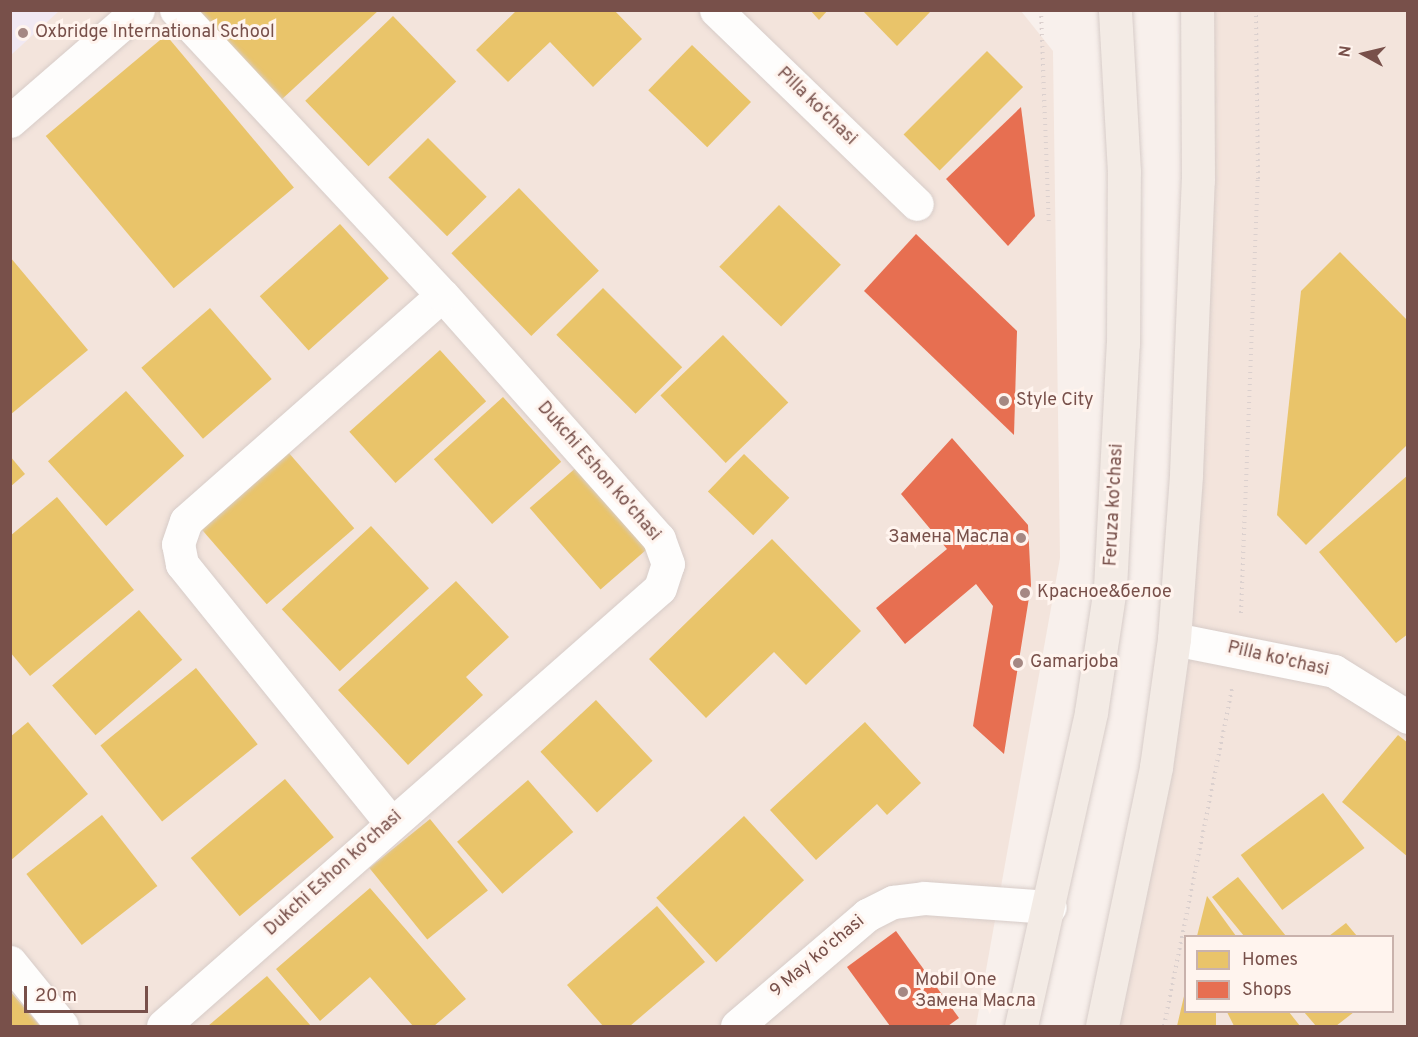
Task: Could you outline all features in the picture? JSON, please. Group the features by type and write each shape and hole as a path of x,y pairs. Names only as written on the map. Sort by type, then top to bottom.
{"main road":[{"name":"Feruza ko'chasi","path":"1021,1026 1050,907 1091,712 1111,576 1123,332 1124,172 1116,10"},
{"path":"1102,1026 1156,767 1174,639 1186,474 1198,180 1197,10"}],"street":[{"path":"10,121 138,10"},
{"name":"Dukchi Eshon ko'chasi","path":"163,1026 660,588 668,564 659,539 442,295 176,10"},
{"name":"Pilla ko‘chasi","path":"716,10 917,204"},
{"path":"391,823 182,564 178,544 186,521 442,295"},
{"name":"Pilla ko'chasi","path":"1174,639 1240,650 1334,671 1407,717"},
{"name":"9 May ko'chasi","path":"737,1026 867,915 893,902 924,898 1050,907"},
{"path":"10,962 62,1026"}],"path":[{"path":"1041,10 1049,225"},
{"path":"1164,1026 1240,650 1258,179 1256,10"}],"shaded area":[{"name":"Oxbridge International School","path":"11,10 59,10 59,11 11,55"},
{"path":"10,11 1021,11 1053,51 1060,558 976,1026 11,1026"},
{"path":"1197,11 1407,11 1407,1026 1102,1026 1156,767"}],"building: Homes":[{"path":"196,10 379,10 281,100"},
{"path":"517,10 614,10 642,39 593,87 550,42 508,82 476,50"},
{"path":"810,10 828,10 819,20"},
{"path":"862,10 932,10 897,46"},
{"path":"393,16 456,81 368,166 305,101"},
{"path":"166,35 294,187 174,288 46,136"},
{"path":"692,45 751,102 707,147 648,90"},
{"path":"987,51 1023,87 940,171 904,134"},
{"path":"428,138 487,197 447,236 388,178"},
{"path":"519,188 599,271 531,336 451,253"},
{"path":"779,205 841,265 781,327 719,267"},
{"path":"340,224 389,278 309,351 260,296"},
{"path":"1340,252 1408,321 1408,444 1306,545 1277,515 1301,291"},
{"path":"10,257 88,350 10,415"},
{"path":"603,288 682,367 636,414 556,335"},
{"path":"210,308 272,379 203,439 141,368"},
{"path":"723,335 788,403 726,463 660,395"},
{"path":"440,350 486,401 396,483 349,432"},
{"path":"126,391 184,456 106,526 48,461"},
{"path":"503,397 561,462 492,524 434,459"},
{"path":"288,452 354,528 267,604 200,528"},
{"path":"744,454 789,498 753,535 708,491"},
{"path":"10,456 25,474 10,487"},
{"path":"578,466 649,548 601,589 530,508"},
{"path":"1408,475 1408,634 1396,643 1319,552"},
{"path":"57,497 134,590 30,676 10,652 10,536"},
{"path":"371,526 429,588 340,671 282,609"},
{"path":"772,539 861,631 806,685 774,652 706,718 649,659"},
{"path":"456,581 509,637 466,677 483,695 408,765 338,690"},
{"path":"139,610 182,660 96,735 52,685"},
{"path":"196,668 258,744 162,822 100,745"},
{"path":"596,700 653,761 597,813 540,752"},
{"path":"28,722 88,794 10,861 10,737"},
{"path":"865,722 921,783 887,815 877,804 816,860 770,810"},
{"path":"1398,735 1408,743 1408,857 1342,802"},
{"path":"285,779 334,837 240,916 191,858"},
{"path":"528,780 573,832 502,894 457,842"},
{"path":"1323,793 1365,848 1282,910 1241,855"},
{"path":"102,815 157,886 82,945 26,874"},
{"path":"744,816 804,880 716,962 656,898"},
{"path":"430,819 488,890 427,940 369,868"},
{"path":"1238,877 1285,935 1243,935 1212,897"},
{"path":"370,888 466,999 434,1026 413,1026 370,977 320,1021 276,969"},
{"path":"1207,896 1235,935 1197,935"},
{"path":"657,906 705,962 630,1026 603,1026 567,985"},
{"path":"1346,923 1356,935 1330,935"},
{"path":"267,976 311,1026 208,1026"},
{"path":"10,991 40,1026 10,1026"},
{"path":"1184,996 1184,1013 1216,1013 1216,1026 1177,1026"},
{"path":"1228,1013 1290,1013 1300,1026 1234,1026"},
{"path":"1305,1013 1353,1013 1336,1026 1316,1026"}],"building: Shops":[{"path":"1021,107 1035,216 1008,246 946,179"},
{"path":"916,234 1017,331 1014,435 864,291"},
{"path":"952,438 1028,525 1031,585 1004,754 973,726 993,606 976,584 905,644 876,608 947,549 901,494"},
{"path":"896,931 959,1018 948,1026 890,1026 847,967"}],"place":[{"name":"Oxbridge International School","path":"23,33"},
{"name":"Style City","path":"1004,401"},
{"name":"Замена Масла","path":"1021,538"},
{"name":"Красное&белое","path":"1025,593"},
{"name":"Gamarjoba","path":"1018,663"},
{"name":"Mobil One Замена Масла","path":"903,992"}]}
